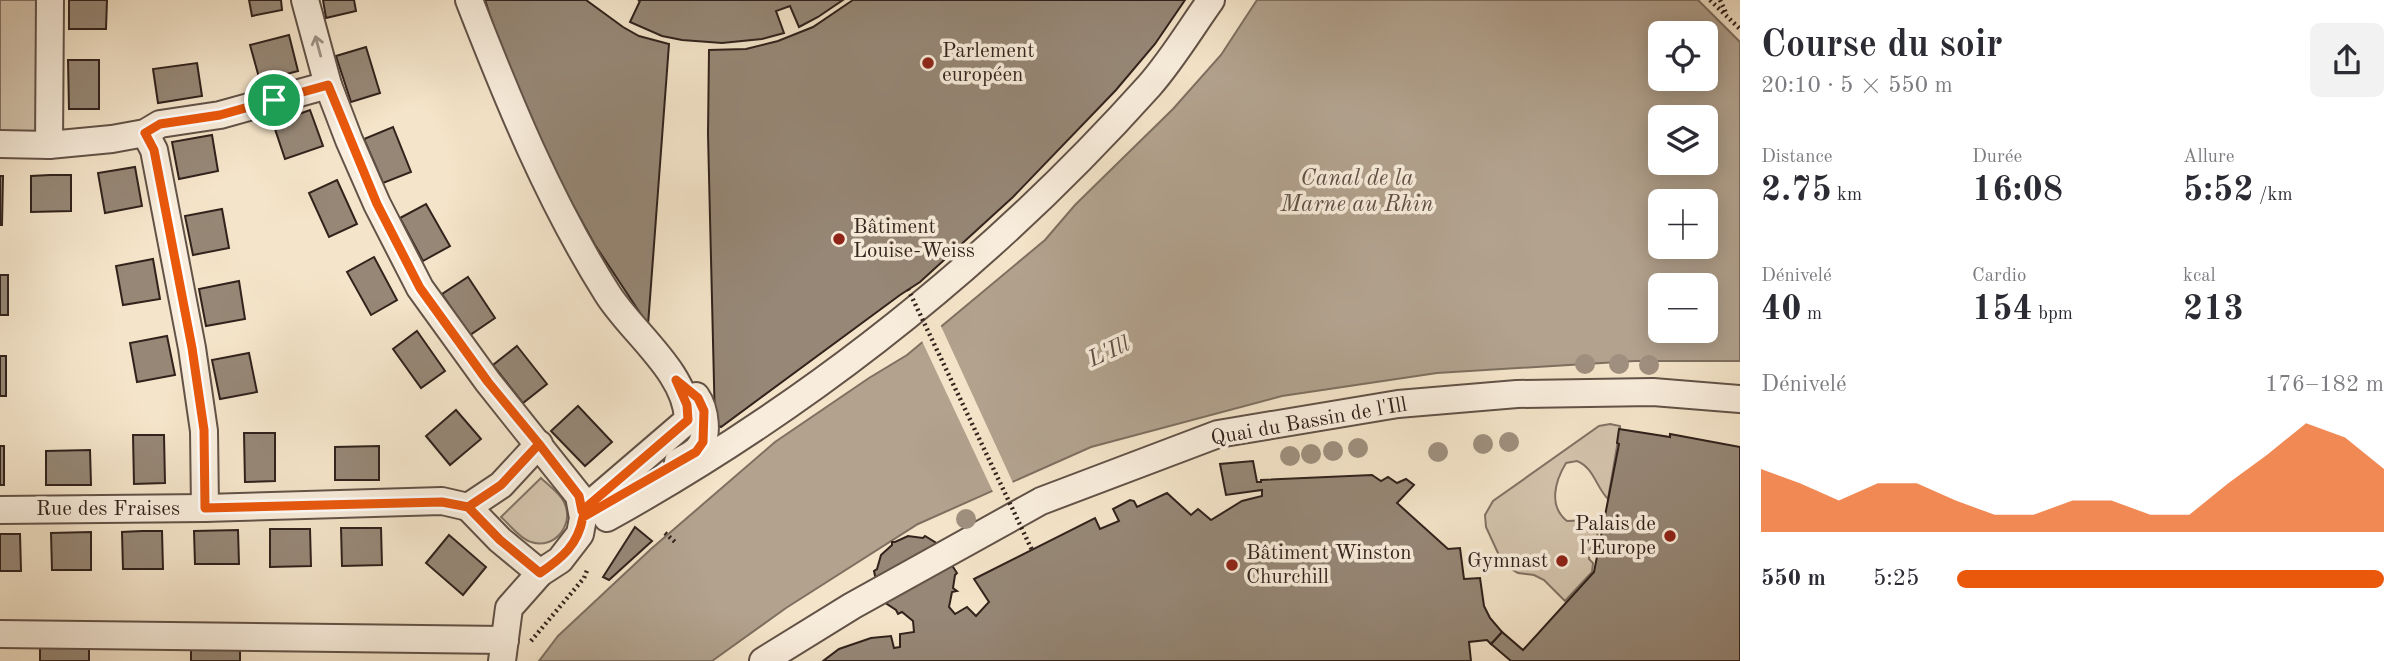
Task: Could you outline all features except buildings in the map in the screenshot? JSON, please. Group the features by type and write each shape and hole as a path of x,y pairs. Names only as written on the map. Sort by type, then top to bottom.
{"street":[{"path":"49,145 50,0"},
{"path":"305,0 328,85 377,204 420,288 488,382 579,496 591,516"},
{"path":"0,634 512,648 509,608 540,573 560,560 591,516 696,452 703,442 704,411 698,398 676,380 608,294 540,171 469,0"},
{"path":"591,516 641,499 781,410 951,281 1047,191 1150,84 1211,0"},
{"path":"0,144 49,145 112,139 145,133 160,124 220,115 328,85"},
{"path":"145,133 154,150 192,348 204,430 205,508"},
{"name":"Quai du Bassin de l'Ill","path":"763,661 852,606 1041,501 1218,434 1398,404 1517,394 1653,392 1740,399"},
{"path":"539,444 501,485 468,507 500,540 540,573"},
{"name":"Rue des Fraises","path":"0,510 442,502 468,507"}],"path":[{"path":"1710,0 1740,29"},
{"path":"1720,0 1728,17"},
{"path":"908,289 1032,550"},
{"path":"665,533 675,542"},
{"path":"512,648 584,578 589,566"}],"shaded area":[{"path":"0,0 42,0 39,133 0,132"},
{"path":"1599,426 1620,426 1620,429 1608,499 1587,468 1577,461 1566,463 1556,485 1557,508 1567,521 1590,520 1598,527 1597,542 1592,541 1589,559 1593,563 1592,572 1565,601 1544,580 1534,575 1518,573 1503,564 1486,527 1485,515 1493,501"},
{"path":"541,478 562,499 567,510 567,519 555,539 540,543 523,538 501,517"}],"water":[{"name":"Canal de la Marne au Rhin","path":"1257,0 1698,0 1740,42 1740,361 1635,361 1437,373 1282,396 1091,447 918,524 786,608 712,661 539,661 558,636 651,549 775,442 907,355 1045,240 1075,205 1173,109 1221,55"}],"pier":[{"path":"940,324 1014,485 994,494 921,339"}],"place":[{"name":"Parlement européen","path":"928,63"},
{"name":"Bâtiment Louise-Weiss","path":"839,239"},
{"name":"Palais de l'Europe","path":"1670,536"},
{"name":"Gymnast","path":"1562,561"},
{"name":"Bâtiment Winston Churchill","path":"1232,565"}],"route":[{"path":"274,100 220,115 160,124 145,133 154,150 192,348 204,430 205,508 392,502 442,502 468,507 501,485 539,444 579,496 582,511 688,420 687,405 676,380 698,398 704,411 703,442 696,452 583,517 580,534 560,560 540,573 500,540 468,507 501,485 539,444 488,382 420,288 377,204 328,85 274,100"}],"water label":[{"name":"L'Ill","path":"1109,352"}]}
